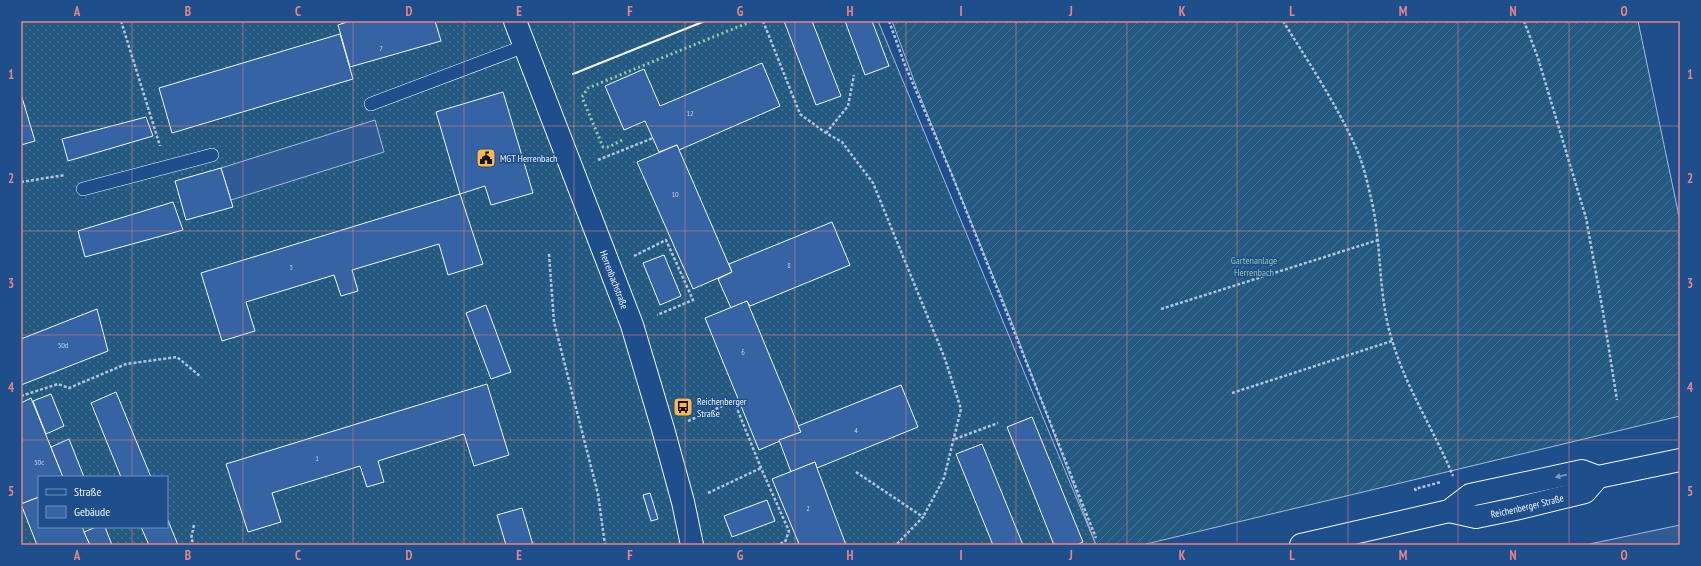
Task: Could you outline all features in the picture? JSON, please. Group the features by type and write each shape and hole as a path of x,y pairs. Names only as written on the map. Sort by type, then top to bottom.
{"street":[{"name":"Herrenbachstraße","path":"515,21 632,325 663,429 692,545"},
{"path":"1301,545 1449,511 1470,495 1582,471 1598,477 1680,460"}],"lane":[{"path":"371,104 525,46"},
{"path":"83,189 212,155"}],"path":[{"path":"121,21 158,136 166,168"},
{"path":"763,21 800,114 826,133 842,142 873,183 945,359 961,409 955,439 944,478 923,517 896,545"},
{"path":"889,21 905,65 955,182 1096,538"},
{"path":"1284,21 1326,92 1358,151 1372,202 1378,240 1383,307 1392,341 1417,404 1454,479"},
{"path":"1524,21 1538,58 1586,218 1617,400"},
{"path":"826,133 848,106 854,75"},
{"path":"573,170 653,138"},
{"path":"21,182 65,175 83,189"},
{"path":"609,268 666,240 693,300 632,325"},
{"path":"1161,309 1378,240"},
{"path":"550,254 554,322 598,494 605,545"},
{"path":"1232,393 1392,341"},
{"path":"21,396 58,384 70,388 126,364 177,357 201,377"},
{"path":"663,429 683,423 734,401 789,532 785,542 777,545"},
{"path":"955,439 998,423"},
{"path":"682,502 704,495 761,468"},
{"path":"856,472 923,517"},
{"path":"194,525 191,539 195,545"}],"green space":[{"path":"21,21 878,21 1096,545 21,545"},
{"name":"Gartenanlage Herrenbach","path":"892,21 1638,21 1680,221 1680,416 1142,545 1096,545 1011,320 916,86"}],"shaded area":[{"path":"375,120 384,152 231,200 221,168"},
{"path":"1680,525 1680,545 1585,545"}],"building":[{"path":"350,21 435,21 441,41 350,67 338,25"},
{"path":"784,21 812,21 841,96 816,105"},
{"path":"845,21 872,21 889,66 865,75"},
{"path":"340,34 353,79 172,133 159,88"},
{"path":"762,63 780,106 679,150 677,145 659,152 645,121 624,130 605,86 644,69 660,106"},
{"name":"MGT Herrenbach","path":"503,92 533,193 491,205 485,186 460,194 436,112"},
{"path":"21,94 35,141 21,145"},
{"path":"146,117 153,136 68,161 62,139"},
{"path":"677,145 732,272 693,289 637,162"},
{"path":"221,168 233,207 186,220 175,181"},
{"path":"460,194 483,264 448,275 439,244 352,270 358,291 341,296 334,275 246,302 255,331 222,341 201,273"},
{"path":"173,202 183,230 85,257 78,231"},
{"path":"832,222 850,265 750,306 747,301 731,308 718,279 732,272 729,264"},
{"path":"664,255 681,296 660,305 643,263"},
{"path":"747,301 801,432 759,450 705,318"},
{"path":"486,305 511,372 491,379 466,313"},
{"path":"97,309 108,351 21,385 21,339"},
{"path":"487,384 509,455 474,466 464,434 378,461 384,482 367,487 360,466 272,493 281,522 248,532 226,464"},
{"path":"901,385 918,427 817,468 815,462 791,472 779,440 801,432 798,426"},
{"path":"116,392 151,476 121,476 91,403"},
{"path":"51,394 64,426 46,434 33,401"},
{"path":"31,398 63,476 38,476 38,497 21,504 21,403"},
{"path":"1032,417 1083,542 1076,545 1054,545 1007,427"},
{"path":"69,439 84,476 63,476 51,447"},
{"path":"982,444 1023,545 993,545 956,454"},
{"path":"815,462 846,545 797,545 799,544 772,479"},
{"path":"650,493 658,519 651,521 643,495"},
{"path":"38,497 38,528 82,528 90,545 37,545 21,504"},
{"path":"767,500 775,521 732,537 724,516"},
{"path":"522,508 533,545 506,545 497,515"},
{"path":"168,520 178,545 149,545 141,528 168,528"},
{"path":"94,528 105,528 112,545 90,545 84,532"}],"hedge":[{"path":"622,140 609,147 603,147 582,97 588,88 750,22"}],"wall":[{"path":"573,74 705,21"}],"place":[{"name":"MGT Herrenbach","path":"486,158"},
{"name":"Reichenberger Straße","path":"683,407"}]}
